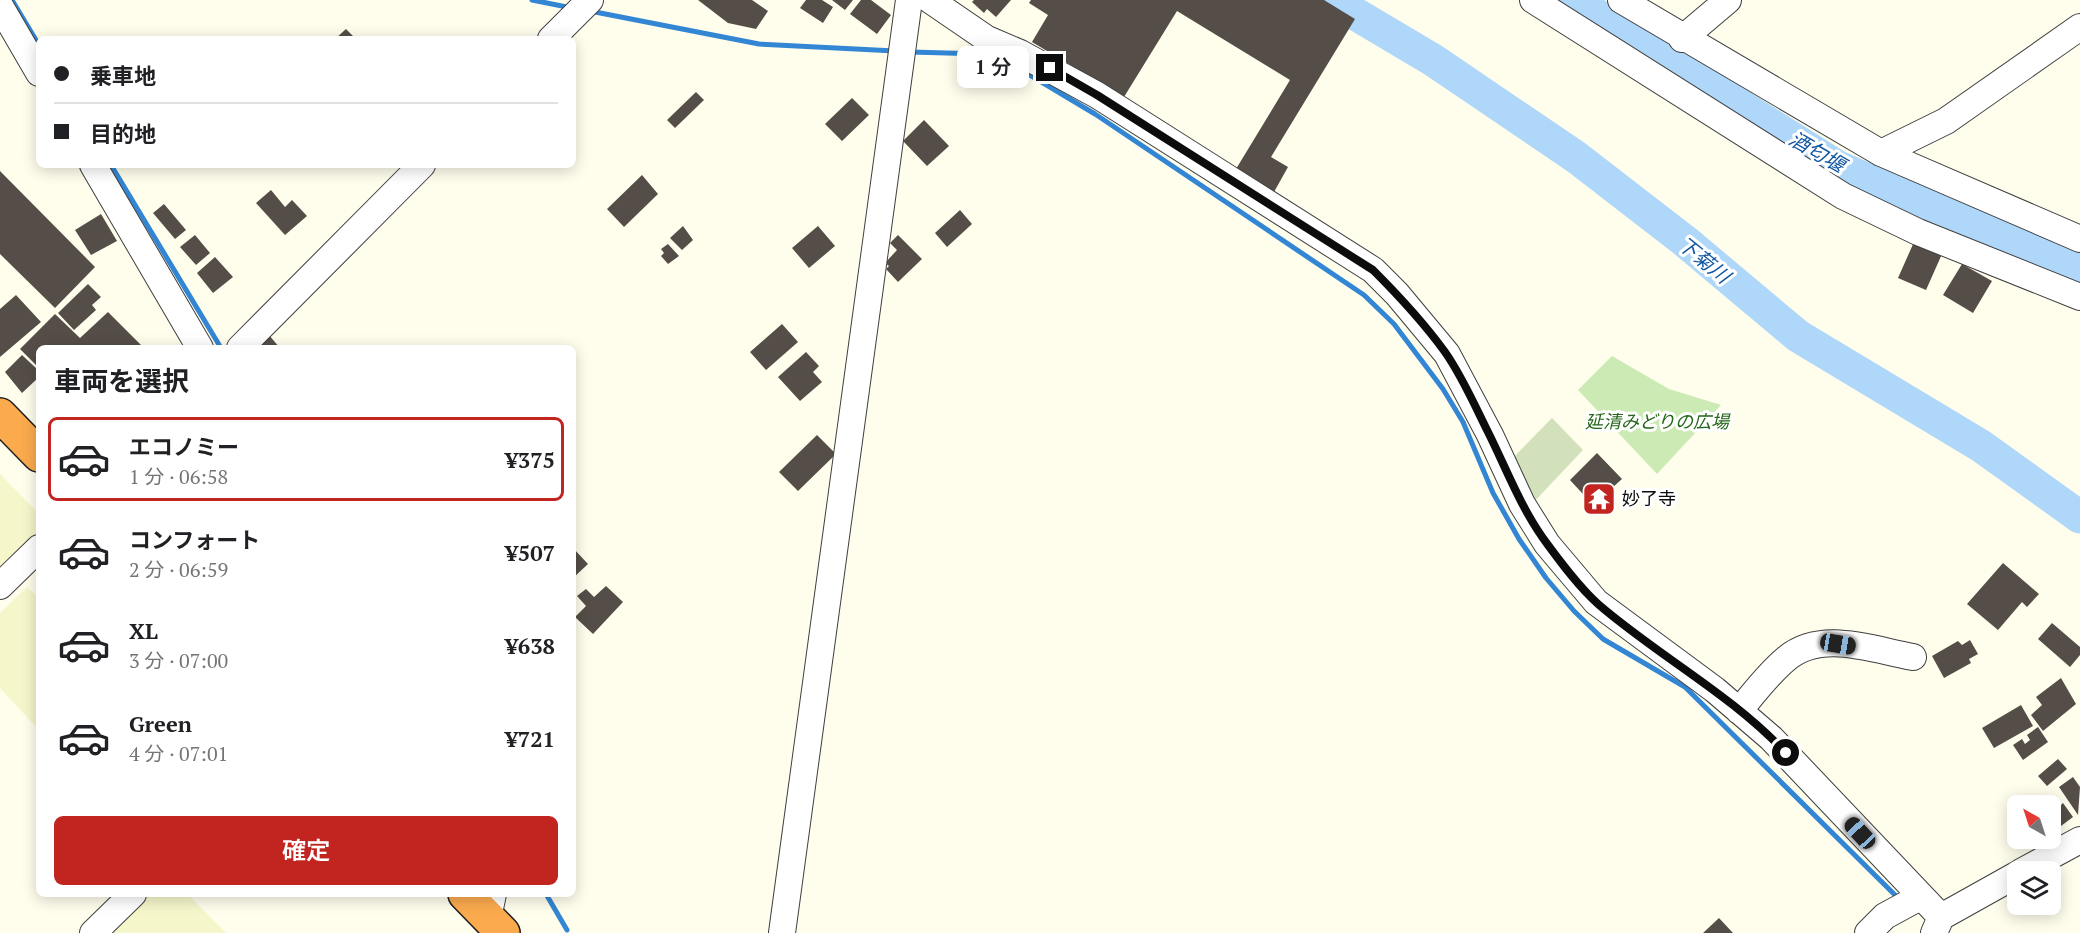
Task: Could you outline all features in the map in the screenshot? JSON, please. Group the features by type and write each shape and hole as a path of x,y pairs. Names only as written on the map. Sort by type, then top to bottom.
{"highway":[{"path":"0,415 36,452"},
{"path":"469,897 495,915"}],"street":[{"path":"782,933 901,76 909,0"},
{"path":"930,0 987,39 1029,58 1097,95 1373,270 1397,294 1447,354 1490,435 1522,504 1553,551 1596,602 1715,690 1772,738 1920,897 1937,925 2007,881"},
{"path":"1533,0 1843,196 1918,232 2080,297"},
{"path":"1621,0 1682,39 1881,153 2080,239"},
{"path":"1682,39 1728,0"},
{"path":"557,33 589,1"},
{"path":"0,6 36,68"},
{"path":"1881,153 1946,121 2080,27"},
{"path":"95,168 199,345"},
{"path":"243,345 419,168"},
{"path":"0,586 36,551"},
{"path":"1739,711 1788,657 1808,645 1838,644 1913,657"},
{"path":"2041,861 2080,840"},
{"path":"93,933 130,897"},
{"path":"1868,933 1885,916 1920,897"}],"green space":[{"name":"延清みどりの広場","path":"1612,356 1669,389 1721,405 1657,474 1578,390"},
{"path":"1552,418 1583,450 1530,506 1506,465"},
{"path":"0,474 36,511 36,535 0,571"},
{"path":"27,587 36,595 36,727 0,688 0,613"},
{"path":"140,897 190,897 226,933 104,933"}],"building":[{"path":"698,0 752,0 768,11 756,29 728,23"},
{"path":"806,0 822,0 833,7 823,23 800,8"},
{"path":"832,0 853,0 845,10"},
{"path":"861,0 871,0 891,15 877,34 850,14"},
{"path":"974,0 1011,0 996,17 987,9 984,13 972,2"},
{"path":"1031,0 1324,0 1355,19 1271,157 1288,167 1274,192 1236,169 1290,80 1177,11 1124,97 1032,42 1048,15 1029,3"},
{"path":"346,29 353,36 338,36"},
{"path":"696,92 704,100 675,128 667,120"},
{"path":"852,98 869,115 842,141 825,124"},
{"path":"924,120 949,146 927,166 903,141"},
{"path":"0,171 95,267 55,308 0,254"},
{"path":"642,175 658,194 624,227 607,209"},
{"path":"271,190 285,207 292,200 307,216 285,235 256,203"},
{"path":"164,204 186,230 175,239 153,213"},
{"path":"960,210 972,224 947,247 935,233"},
{"path":"101,214 117,241 91,255 75,230"},
{"path":"683,226 693,240 682,250 670,238"},
{"path":"818,226 835,246 809,268 792,248"},
{"path":"195,235 210,253 196,265 180,247"},
{"path":"898,235 922,259 898,282 886,269 889,266 885,263 897,250 890,243"},
{"path":"1914,242 1942,254 1926,290 1898,278"},
{"path":"668,244 679,256 668,264 661,256 664,253 661,249"},
{"path":"215,257 233,277 213,293 197,273"},
{"path":"1962,264 1992,281 1973,313 1943,295"},
{"path":"88,284 101,297 92,305 96,310 74,330 58,313"},
{"path":"16,295 41,322 0,357 0,309"},
{"path":"108,312 141,345 36,345 36,365 20,349 55,314 80,338"},
{"path":"782,324 798,342 766,370 750,352"},
{"path":"268,334 277,345 257,345"},
{"path":"806,352 819,366 813,372 822,382 800,401 778,377"},
{"path":"22,355 36,368 36,380 22,393 5,372"},
{"path":"817,435 836,454 798,491 779,472"},
{"path":"1597,453 1622,479 1593,505 1570,480"},
{"path":"576,551 588,564 576,575"},
{"path":"2003,563 2039,594 2027,607 2022,602 1998,630 1967,604"},
{"path":"606,586 623,602 593,634 576,616 586,606 577,596 586,589 594,597"},
{"path":"2052,623 2080,647 2080,655 2070,667 2038,639"},
{"path":"1970,640 1978,654 1969,659 1971,663 1944,678 1932,656 1958,641 1962,645"},
{"path":"2061,678 2076,704 2043,731 2031,715 2042,705 2036,697"},
{"path":"2021,705 2033,726 1994,748 1982,728"},
{"path":"2038,727 2048,742 2023,760 2013,745 2022,739 2025,744 2030,740 2027,735"},
{"path":"2058,759 2067,769 2047,786 2038,776"},
{"path":"2073,777 2080,787 2078,815 2059,787"},
{"path":"2063,803 2073,817 2061,826 2061,805"},
{"path":"1719,918 1733,933 1703,933"}],"waterway":[{"path":"12,0 36,40"},
{"path":"532,0 572,8"},
{"name":"下菊川","path":"1332,0 1433,60 1576,157 1686,242 1798,336 1981,446 2080,517"},
{"name":"酒匂堰","path":"1573,0 1838,167 2080,271"},
{"path":"590,11 759,44 895,51"},
{"path":"910,52 984,54 1001,58 1095,114 1364,295 1394,324 1443,389 1463,422 1493,493 1519,539 1546,578 1574,611 1603,639 1685,687 1895,895"},
{"path":"113,168 219,345"},
{"path":"548,897 567,930"}],"place":[{"name":"妙了寺","path":"1599,499"}],"route":[{"path":"1050,68 1097,95 1373,270 1397,294 1447,354 1490,435 1496,453 1522,504 1546,544 1596,602 1715,690 1772,738 1786,753"}]}
